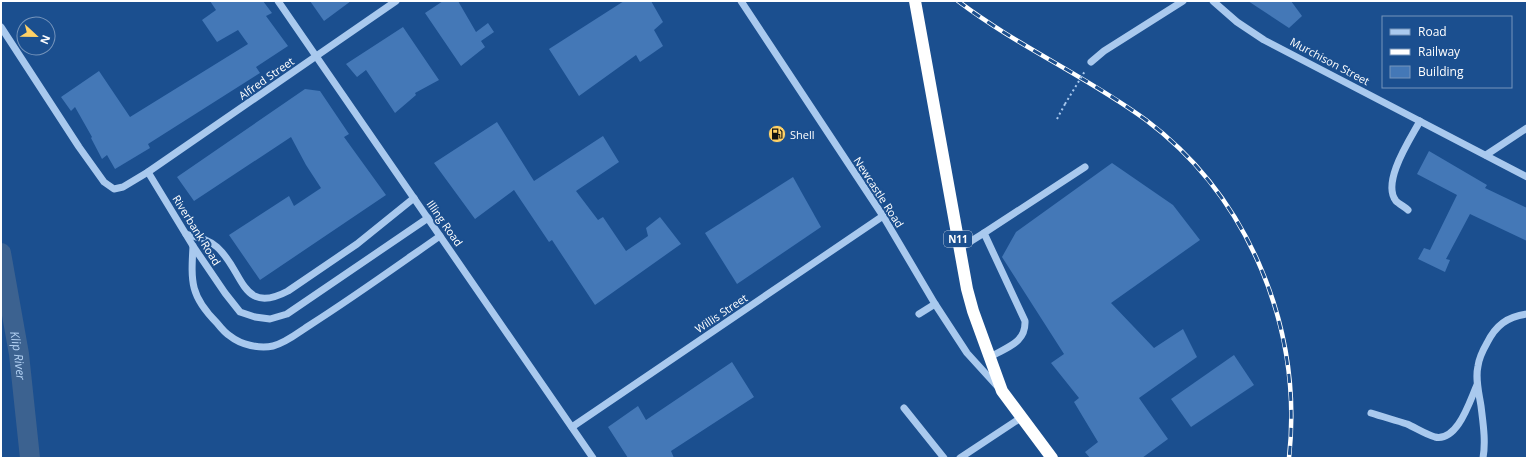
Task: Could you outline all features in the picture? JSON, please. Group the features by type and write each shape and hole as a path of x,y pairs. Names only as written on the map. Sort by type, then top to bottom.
{"highway":[{"name":"N11","path":"915,1 967,288 973,311 1002,391 1052,458"}],"street":[{"name":"Illing Road","path":"278,1 593,458"},
{"name":"Alfred Street","path":"148,172 396,1"},
{"name":"Newcastle Road","path":"741,1 883,216 935,304 967,353 1002,391"},
{"path":"1091,62 1104,51 1184,1"},
{"name":"Murchison Street","path":"1213,1 1237,22 1264,40 1527,177"},
{"path":"1,27 79,147 104,182 114,189 123,187 148,172"},
{"path":"1408,210 1396,201 1391,188 1393,176 1420,121"},
{"path":"1486,155 1527,128"},
{"path":"960,248 984,234 1085,167"},
{"name":"Riverbank Road","path":"148,172 193,246 225,293 240,312 255,317 270,319 287,314 428,218"},
{"path":"186,234 208,241 215,246 228,260 250,294 258,299 268,299 278,297 288,291 357,244 414,198"},
{"name":"Willis Street","path":"572,427 883,216"},
{"path":"984,234 1025,320 1025,330 1022,337 1017,342 990,357"},
{"path":"193,246 191,275 193,289 197,298 212,318 230,337 245,344 260,347 274,346 286,340 320,319 440,236"},
{"path":"919,314 935,304"},
{"path":"1483,458 1483,432 1477,385 1478,367 1482,353 1493,330 1506,320 1527,314"},
{"path":"1371,413 1407,424 1436,437 1444,437 1451,433 1464,415 1477,385"},
{"path":"904,408 944,458"},
{"path":"960,458 1022,417"}],"path":[{"path":"1057,118 1085,71"}],"building":[{"path":"210,1 263,1 272,13 266,16 288,46 256,67 260,73 148,144 150,148 115,169 107,155 102,159 91,138 92,137 75,107 71,111 61,97 99,71 130,117 248,44 238,30 217,42 202,20 216,10"},
{"path":"310,1 351,1 324,21"},
{"path":"443,1 458,1 476,32 488,23 494,32 481,41 485,47 461,66 425,13"},
{"path":"624,1 651,1 663,22 654,30 663,46 640,62 636,55 579,96 549,49"},
{"path":"1248,1 1291,1 1302,16 1289,28"},
{"path":"403,27 439,80 415,93 416,95 395,113 366,70 357,77 346,64"},
{"path":"305,89 320,91 349,134 344,137 386,195 260,280 229,235 289,196 294,206 321,188 306,165 291,137 194,201 177,177"},
{"path":"497,122 534,181 603,136 619,162 576,191 598,220 603,217 626,251 648,236 646,228 660,217 681,244 595,305 552,240 549,242 514,190 475,219 434,163"},
{"path":"1429,151 1487,185 1485,188 1527,208 1527,241 1470,214 1446,259 1450,260 1445,272 1418,259 1424,248 1430,250 1457,195 1417,174"},
{"path":"1112,163 1173,205 1200,240 1111,303 1154,348 1183,329 1197,357 1139,398 1168,439 1142,458 1090,458 1085,452 1098,442 1074,402 1079,398 1051,363 1064,354 1002,257 1016,232"},
{"path":"793,177 821,227 737,284 705,233"},
{"path":"1234,355 1254,385 1191,427 1171,399"},
{"path":"732,362 754,397 671,451 674,458 628,458 608,427 638,406 646,420"}],"waterway":[{"name":"Klip River","path":"1,253 19,354 30,458"}],"railway":[{"path":"958,1 1004,32 1100,89 1146,120 1183,152 1214,188 1241,227 1262,270 1277,315 1287,362 1291,410 1289,458"}],"place":[{"name":"Shell","path":"777,134"}]}
